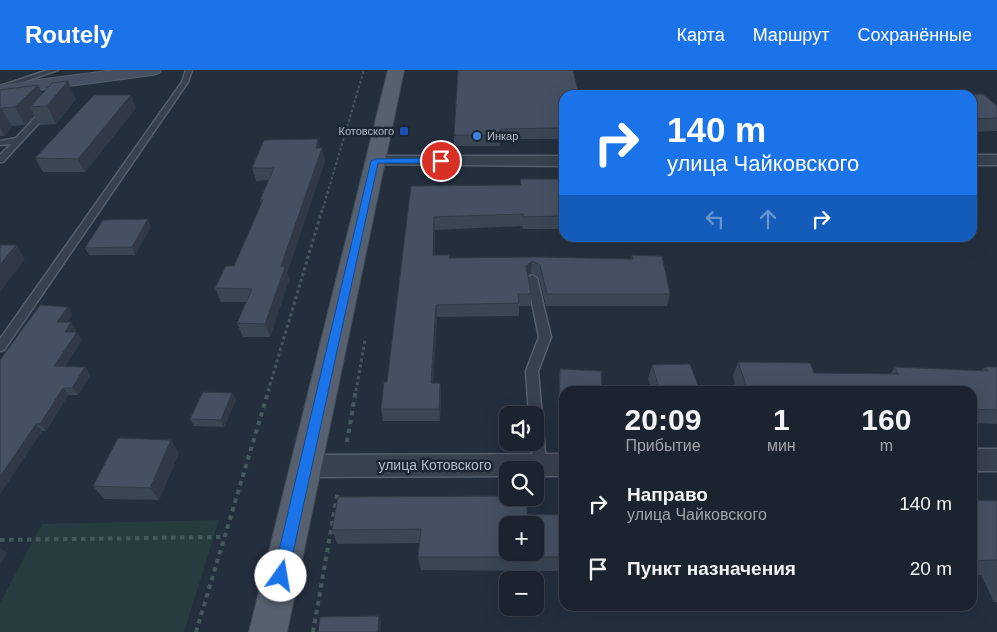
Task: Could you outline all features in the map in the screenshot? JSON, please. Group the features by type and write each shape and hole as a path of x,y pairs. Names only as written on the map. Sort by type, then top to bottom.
{"main road":[{"path":"0,89 70,84 153,70"},
{"path":"268,632 396,70"}],"street":[{"path":"977,160 997,160"},
{"path":"375,161 559,161"},
{"path":"977,460 997,460"},
{"name":"улица Котовского","path":"306,466 552,465"}],"lane":[{"path":"0,89 55,70"},
{"path":"0,347 185,82 190,70"},
{"path":"0,160 54,102"},
{"path":"0,143 18,140"},
{"path":"532,278 545,337 532,371 552,465"}],"path":[{"path":"196,632 364,70"},
{"path":"313,632 343,465"},
{"path":"0,540 225,537"}],"green space":[{"path":"219,520 184,632 0,632 0,603 42,524"}],"building":[{"path":"458,70 573,70 578,90 559,90 559,128 500,129 500,135 454,135"},
{"path":"68,81 47,106 30,107 52,83"},
{"path":"38,85 15,107 1,108 0,110 0,90"},
{"path":"977,94 983,94 997,106 997,118 977,119"},
{"path":"94,95 131,95 78,159 35,158"},
{"path":"318,139 316,148 322,148 281,266 285,267 265,324 237,323 252,289 215,288 226,266 234,266 263,200 260,200 274,168 252,168 264,140"},
{"path":"520,179 559,179 559,216 523,217 523,214 434,217 433,255 449,255 449,258 633,259 632,255 662,256 670,294 547,294 540,265 532,261 526,266 531,294 518,294 519,303 436,305 431,383 440,383 439,409 381,409 384,382 387,382 411,186 521,185"},
{"path":"148,219 132,247 85,248 103,220"},
{"path":"0,245 16,245 0,265"},
{"path":"40,305 68,307 57,322 71,322 65,332 77,332 54,366 85,367 72,388 63,388 40,424 36,424 0,477 0,360"},
{"path":"738,362 810,363 814,373 898,374 895,367 988,371 985,367 997,367 997,410 977,409 977,386 746,386"},
{"path":"690,364 698,386 658,386 652,365"},
{"path":"560,369 601,371 602,386 560,386"},
{"path":"203,392 232,393 221,420 190,419"},
{"path":"118,438 171,440 150,488 93,486"},
{"path":"499,496 499,506 527,506 527,514 559,515 559,557 544,557 544,516 499,516 499,557 418,557 421,529 332,530 338,497"},
{"path":"977,500 997,501 997,560 977,561"},
{"path":"379,616 378,632 318,632 320,617"}],"place":[{"name":"Котовского","path":"404,131"},
{"name":"Инкар","path":"477,136"}],"route":[{"path":"281,576 375,161 441,161"}]}
